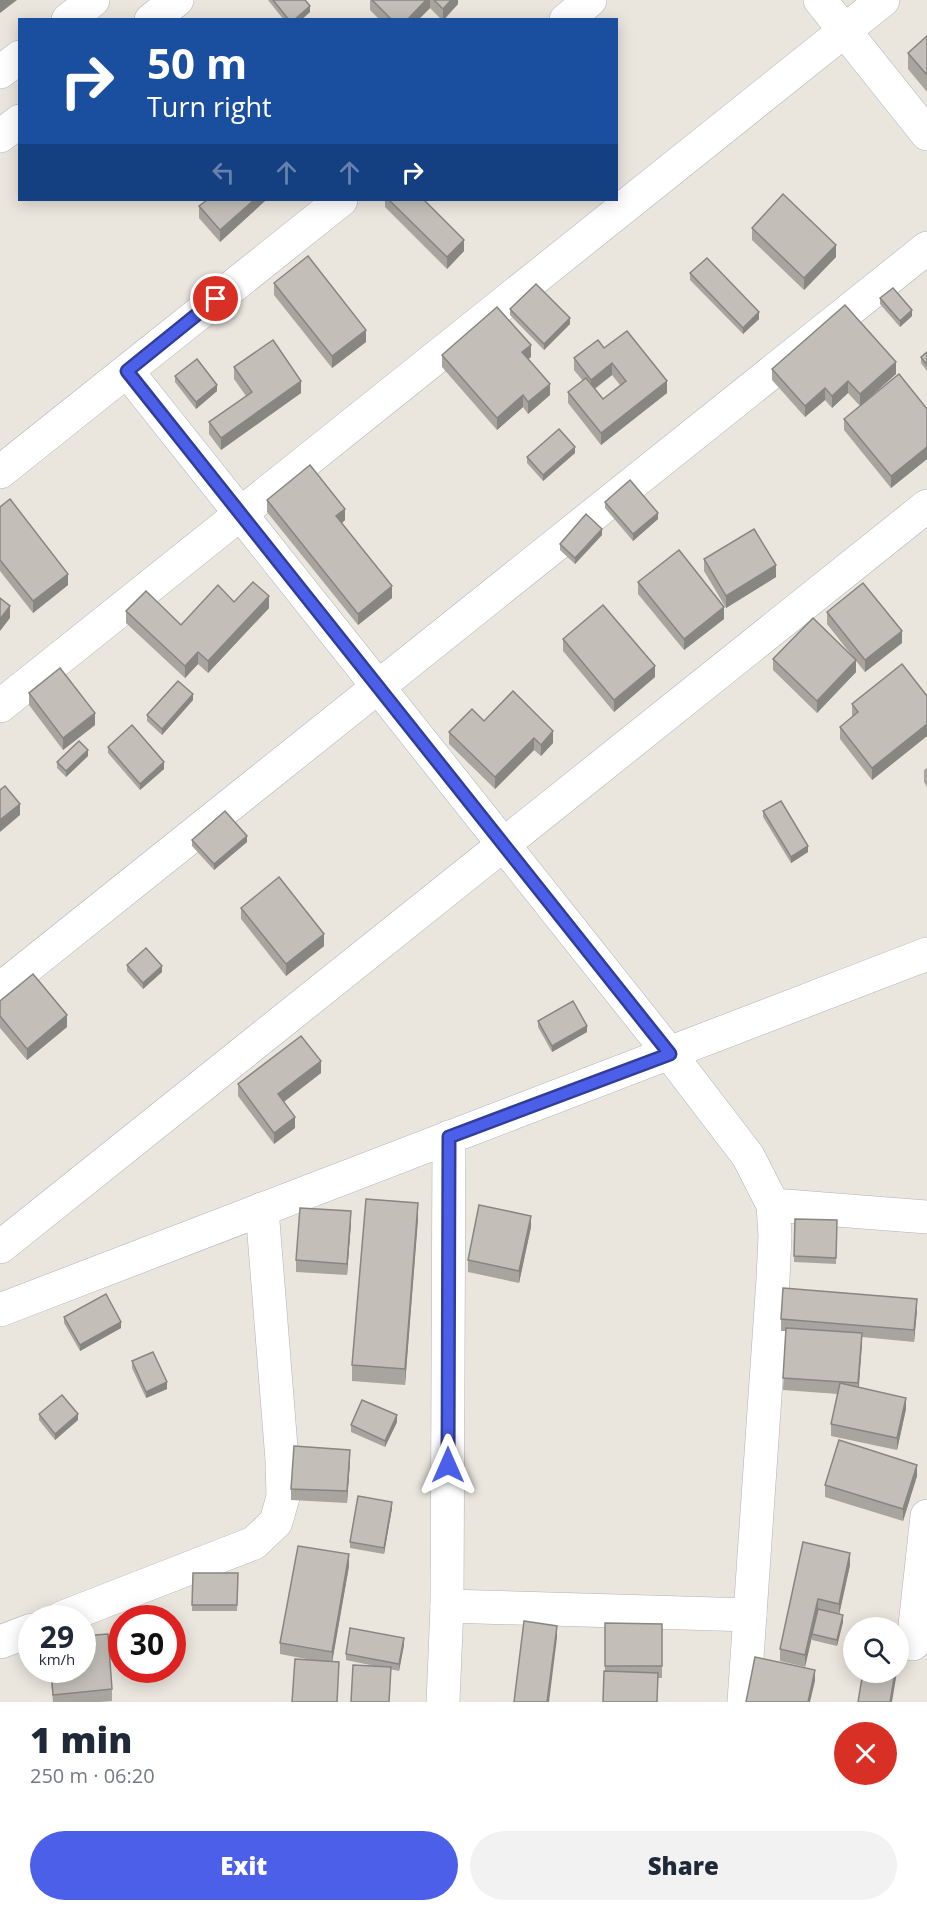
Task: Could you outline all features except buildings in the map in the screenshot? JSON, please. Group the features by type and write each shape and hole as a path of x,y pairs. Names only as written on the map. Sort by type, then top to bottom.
{"street":[{"path":"70,18 93,0"},
{"path":"154,18 177,0"},
{"path":"568,18 590,0"},
{"path":"820,0 927,134"},
{"path":"0,706 883,0"},
{"path":"0,72 18,58"},
{"path":"0,136 18,122"},
{"path":"0,472 340,201"},
{"path":"0,989 927,248"},
{"path":"127,371 670,1054 748,1155 773,1205 775,1236 773,1279 744,1702"},
{"path":"0,1247 927,506"},
{"path":"0,1310 927,954"},
{"path":"443,1702 447,1606 449,1137"},
{"path":"773,1205 927,1217"},
{"path":"94,1605 254,1543 276,1522 283,1497 282,1460 262,1209"},
{"path":"913,1644 927,1516"},
{"path":"447,1606 750,1615"},
{"path":"0,1642 18,1635"}],"route":[{"path":"216,299 127,371 670,1054 449,1137 448,1465"}]}
